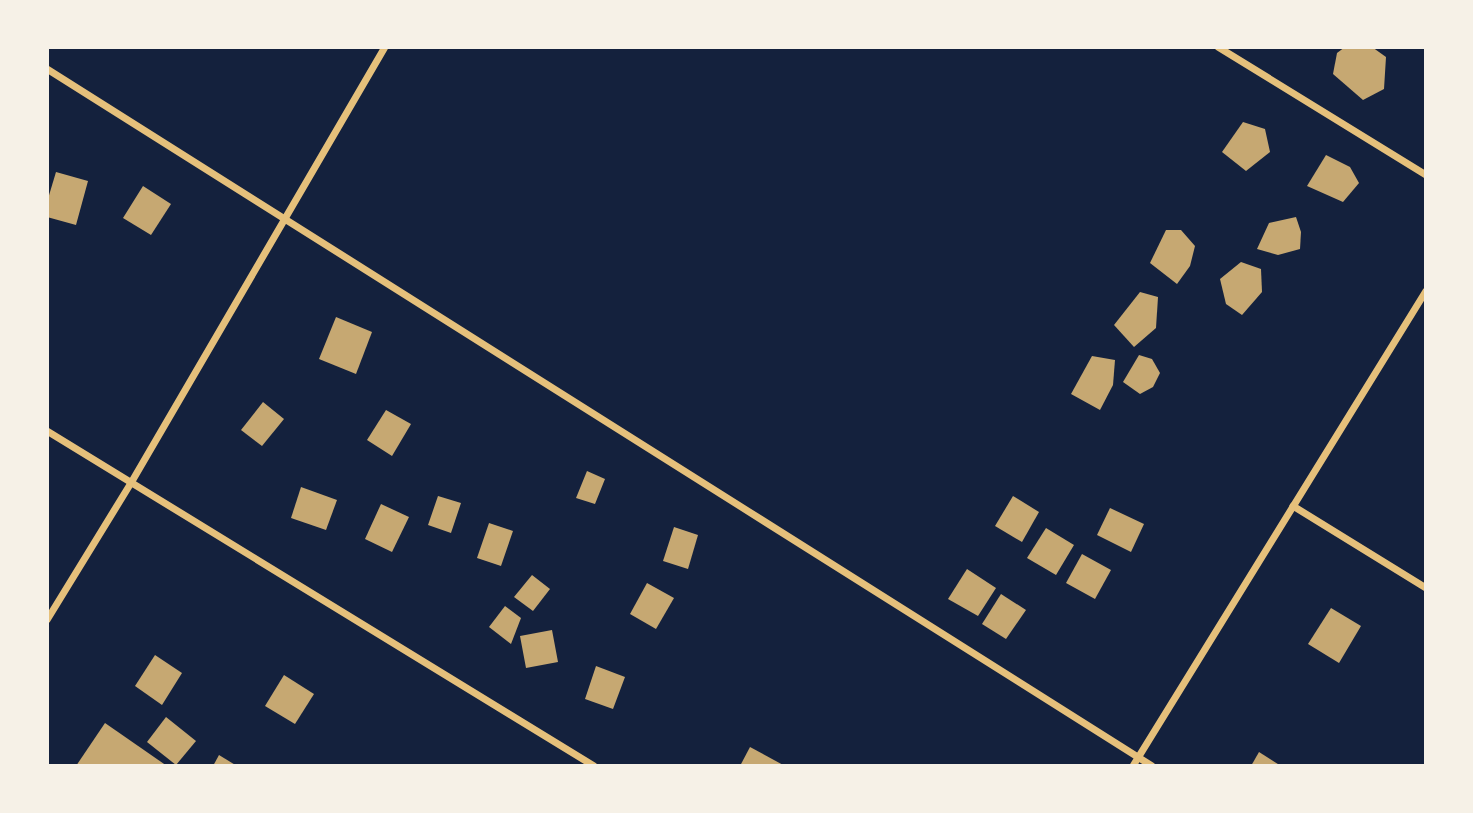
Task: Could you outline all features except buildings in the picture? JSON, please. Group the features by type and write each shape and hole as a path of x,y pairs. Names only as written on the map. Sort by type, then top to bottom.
{"street":[{"path":"47,620 131,483 385,47"},
{"path":"1219,47 1426,175"},
{"path":"47,69 1152,766"},
{"path":"1133,766 1426,291"},
{"path":"47,431 594,766"},
{"path":"1293,506 1426,588"}]}
